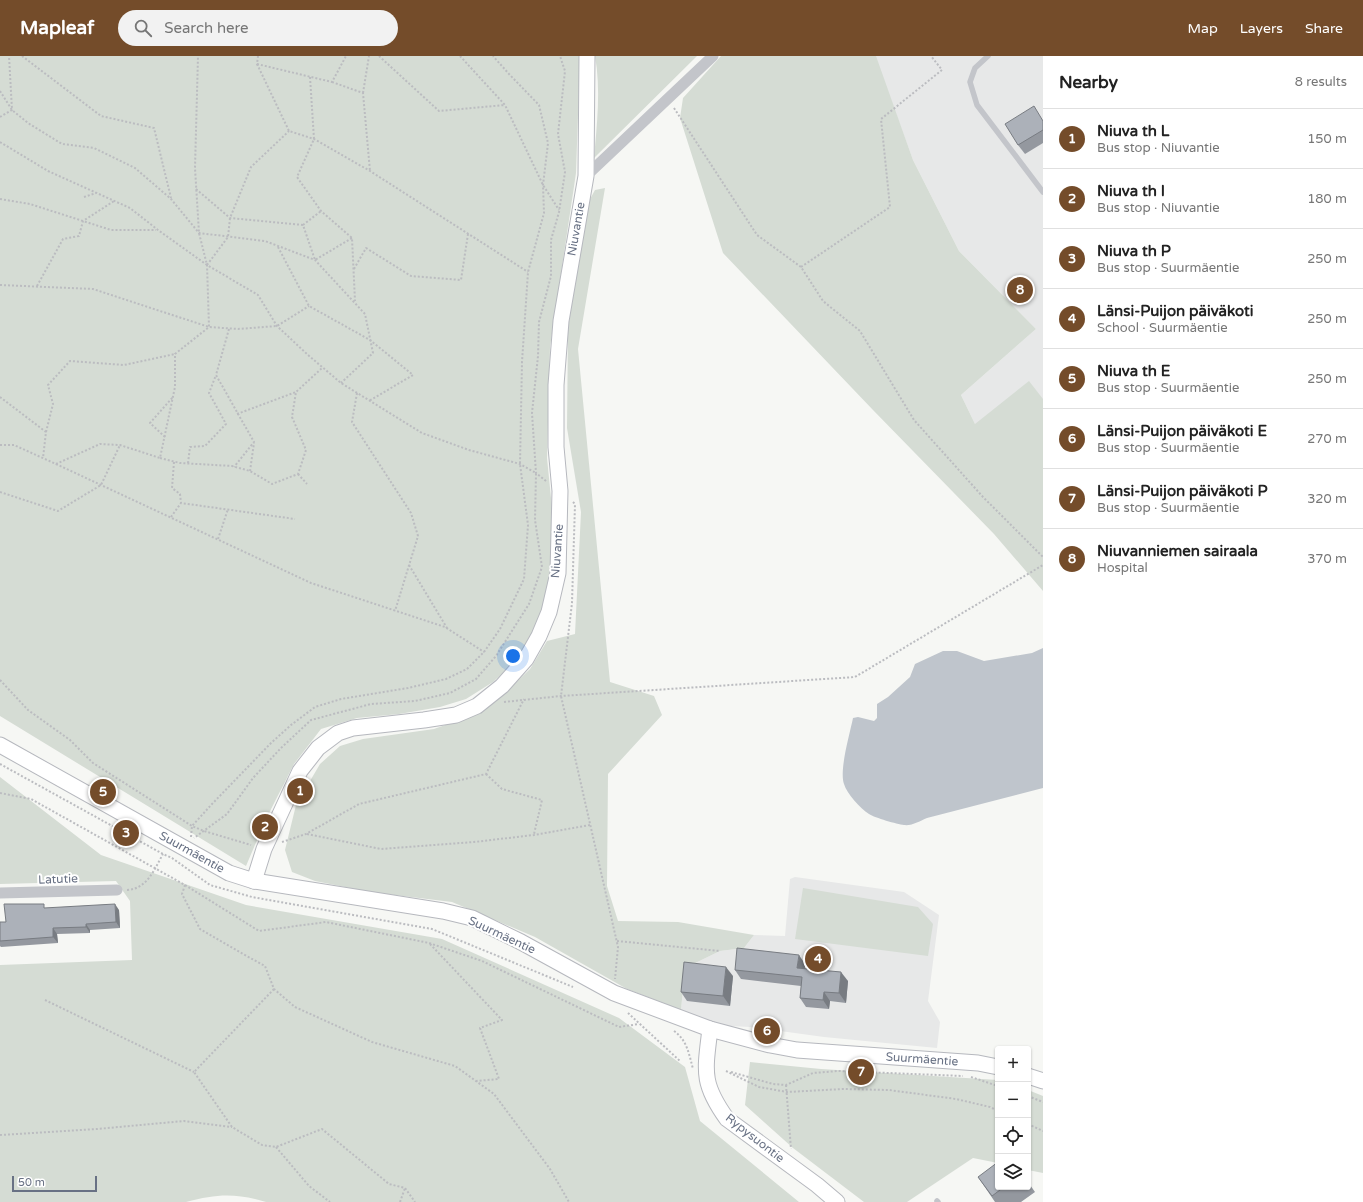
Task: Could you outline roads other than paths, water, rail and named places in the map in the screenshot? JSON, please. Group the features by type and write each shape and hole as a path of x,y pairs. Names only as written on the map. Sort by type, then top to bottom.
{"street":[{"name":"Niuvantie","path":"254,881 264,849 300,771 318,748 338,733 353,728 456,715 477,706 502,686 526,659 539,636 549,612 558,573 560,491 556,447 556,378 561,320 586,176 587,56"},
{"path":"586,176 713,56"},
{"name":"Suurmäentie","path":"0,745 229,873 254,881 443,911 472,918 521,942 614,992 710,1029 770,1045 797,1050 978,1063 995,1066"},
{"name":"Latutie","path":"0,893 117,890"},
{"name":"Rypysuontie","path":"710,1029 705,1068 708,1085 717,1105 727,1119 817,1185 837,1202"},
{"path":"1031,1077 1043,1081"}],"lane":[{"path":"988,56 974,68 970,82 977,105 1043,192"}],"place":[{"name":"Niuvanniemen sairaala","path":"1020,290"},
{"name":"Niuva th L","path":"300,791"},
{"name":"Niuva th E","path":"103,792"},
{"name":"Niuva th I","path":"265,827"},
{"name":"Niuva th P","path":"126,833"},
{"name":"Länsi-Puijon päiväkoti","path":"818,959"},
{"name":"Länsi-Puijon päiväkoti E","path":"767,1031"},
{"name":"Länsi-Puijon päiväkoti P","path":"861,1072"}]}
